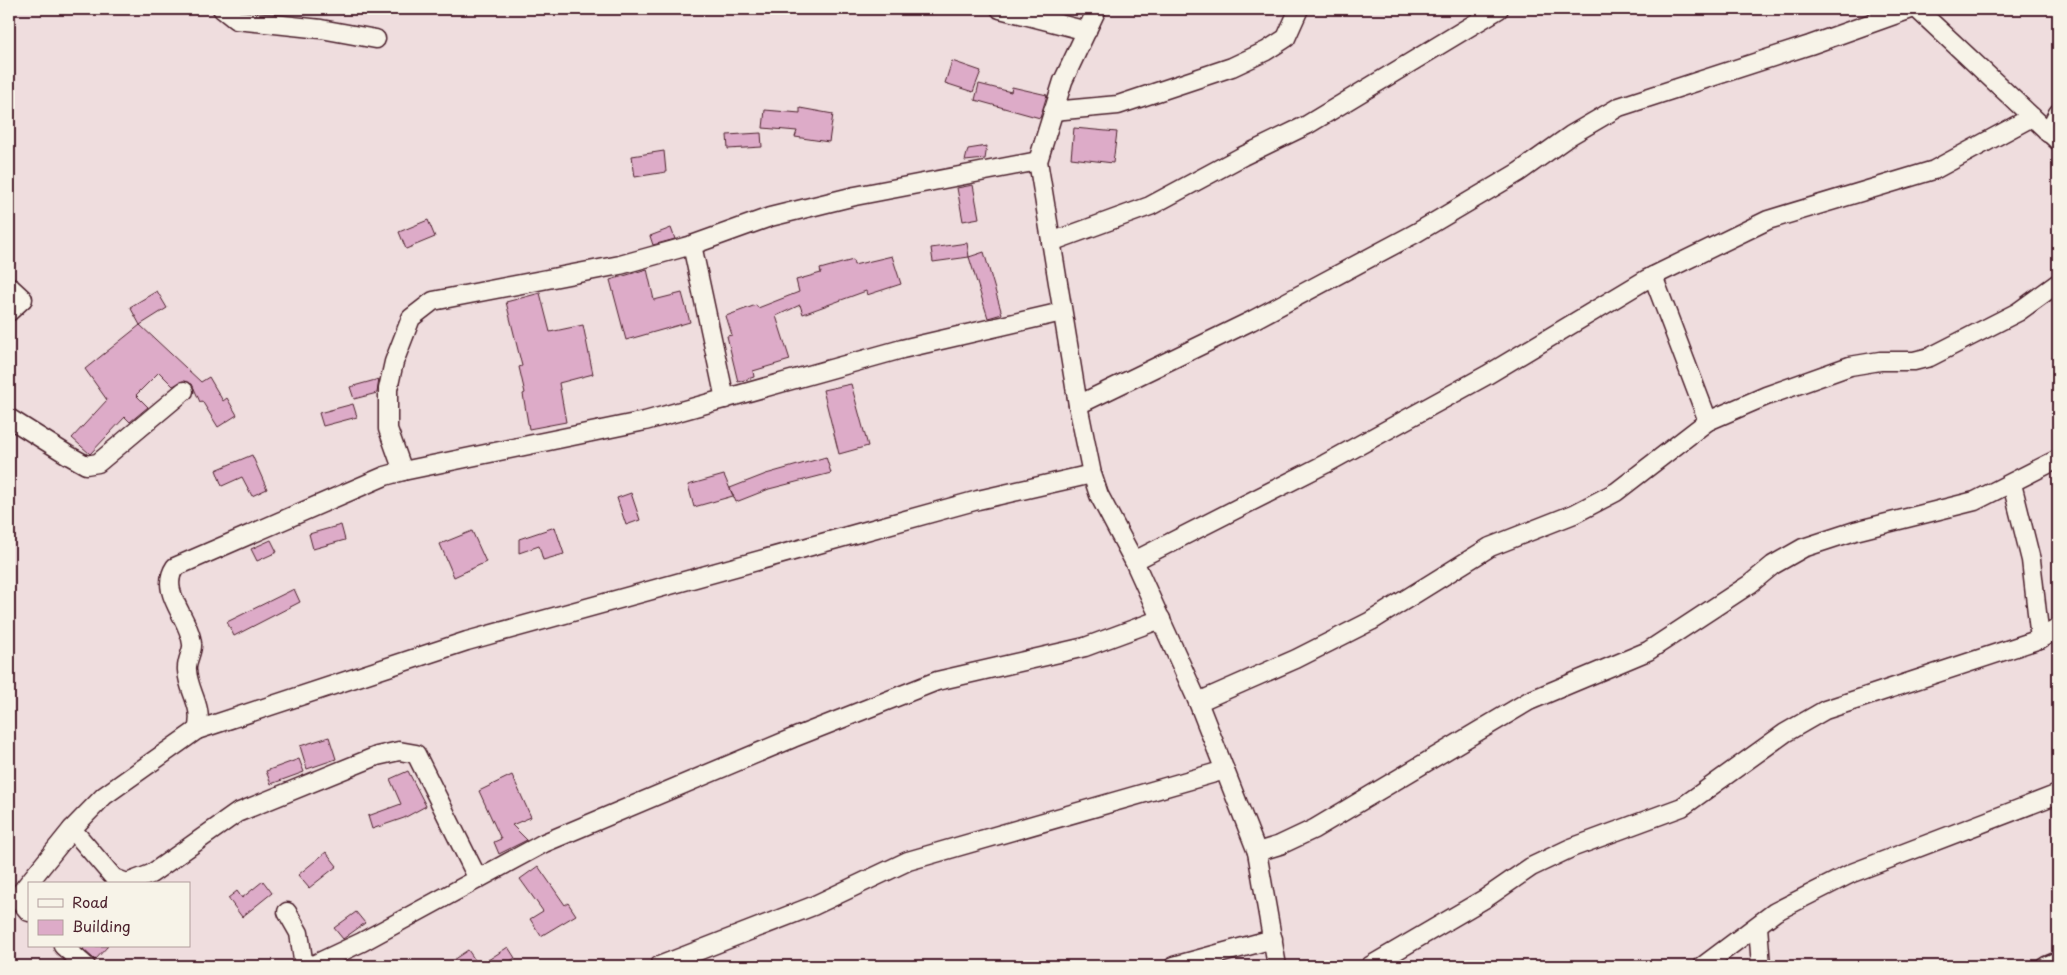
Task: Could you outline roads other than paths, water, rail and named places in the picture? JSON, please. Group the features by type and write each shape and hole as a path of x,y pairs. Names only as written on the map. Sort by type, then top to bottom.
{"street":[{"path":"222,9 236,20 321,29 376,39"},
{"path":"1000,9 1087,31"},
{"path":"1097,9 1063,81 1038,161 1078,405 1092,474 1100,495 1134,561 1198,702 1256,852 1274,939 1277,966"},
{"path":"1053,111 1118,105 1232,67 1266,51 1286,38 1299,9"},
{"path":"1051,242 1150,206 1243,156 1307,125 1498,9"},
{"path":"1078,405 1251,321 1416,232 1519,172 1571,135 1619,107 1810,45 1911,9"},
{"path":"1926,12 2053,137"},
{"path":"2053,137 2058,113"},
{"path":"1134,561 1487,375 1653,276 1768,220 1934,170 2032,117"},
{"path":"403,471 388,429 388,389 394,362 411,318 432,301 620,265 692,245 789,212 856,196 1038,161"},
{"path":"692,245 725,399"},
{"path":"1653,276 1708,421"},
{"path":"1198,702 1296,659 1371,621 1490,547 1574,514 1616,492 1708,421 1766,396 1850,366 1880,361 1914,361 1930,357 2018,312 2058,283"},
{"path":"9,286 23,299 9,312"},
{"path":"197,730 200,718 187,673 186,661 192,645 170,586 169,576 175,567 295,514 403,471 645,421 902,349 1062,312"},
{"path":"9,418 86,465 98,463 184,391"},
{"path":"1256,852 1280,845 1314,829 1529,701 1648,651 1742,589 1773,565 1803,548 1855,531 1975,501 2012,484 2058,459"},
{"path":"29,882 72,829 104,796 197,730 467,641 959,505 1092,474"},
{"path":"2012,484 2031,560 2040,639"},
{"path":"311,966 362,942 544,843 793,738 937,681 1085,647 1161,619"},
{"path":"1370,966 1486,898 1531,868 1571,848 1682,807 1786,733 1825,710 2040,639 2058,628"},
{"path":"130,882 151,874 237,813 377,756 408,751 416,754 478,879"},
{"path":"659,966 813,906 908,861 1225,770"},
{"path":"1703,966 1775,912 1852,873 2058,794"},
{"path":"72,829 114,878 124,882"},
{"path":"28,884 22,891 20,901 28,911"},
{"path":"287,912 299,933 304,966"},
{"path":"1758,926 1761,966"},
{"path":"1174,966 1274,939"},
{"path":"65,948 86,966"},
{"path":"2046,966 2058,961"}]}
